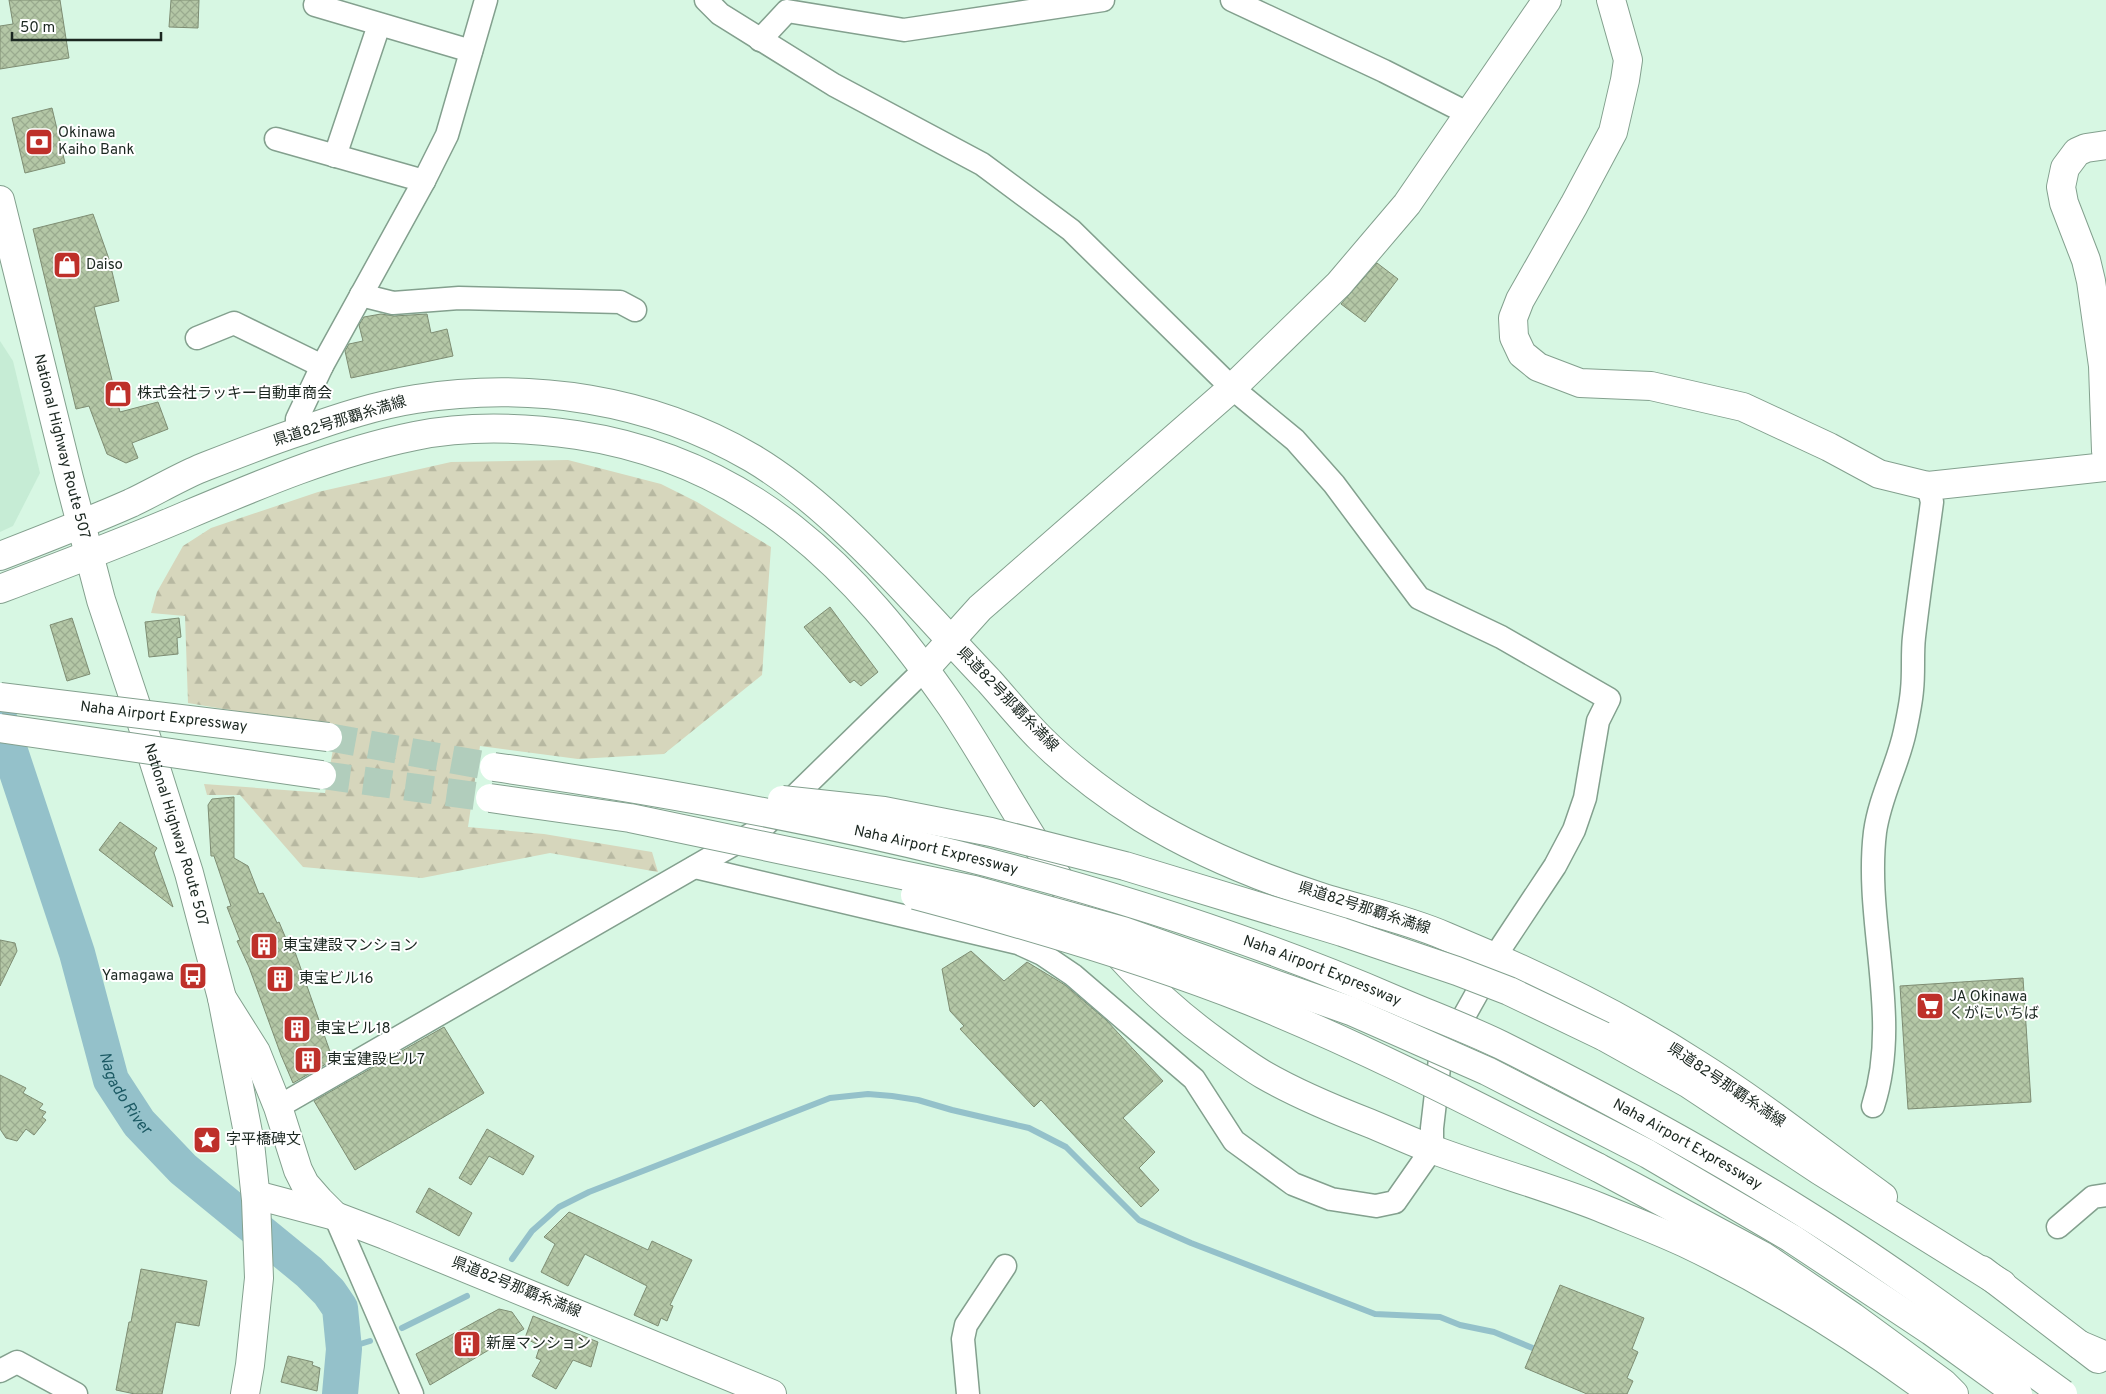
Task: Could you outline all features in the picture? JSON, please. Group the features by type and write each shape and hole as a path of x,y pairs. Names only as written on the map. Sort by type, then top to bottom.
{"main road":[{"path":"925,669 980,608 1232,388 1339,284 1407,204 1548,0"},
{"path":"1612,0 1628,60 1613,132 1520,300 1513,318 1514,336 1522,354 1538,367 1580,383 1651,386 1743,407 1829,447 1879,474 1928,486 2106,467"},
{"path":"2106,145 2086,148 2077,152 2065,168 2060,187 2064,203 2086,260 2096,307 2103,366 2106,451"},
{"name":"National Highway Route 507","path":"0,200 89,554 106,615 188,873 222,998 250,1143 256,1197 259,1278 245,1394"},
{"name":"県道82号那覇糸満線","path":"0,556 132,502 198,470 297,432 390,404 416,399 479,393 540,394 582,398 658,416 720,441 754,459 785,480 853,538 1040,738 1090,781 1142,818 1187,843 1234,864 1312,894 1439,933 1550,982 1629,1023 1699,1065 1769,1113 2002,1284 2106,1365"},
{"path":"7,586 278,478 359,450 412,436 469,427 539,429 606,440 674,460 742,492 790,525 832,561 857,587 925,669 1069,893 1122,958 1162,1000 1212,1039 1261,1073 1316,1101 1432,1149 1593,1205 1684,1242 1817,1314 1884,1358 1933,1394"},
{"name":"Naha Airport Expressway","path":"0,697 328,737"},
{"path":"0,728 322,775"},
{"name":"Naha Airport Expressway","path":"494,767 629,786 812,822 986,861 1166,912 1338,975 1498,1044 1656,1126 1803,1212 1946,1310 2063,1394"},
{"path":"629,786 884,811 991,832 1125,866 1332,929 1457,971 1509,991 1604,1036 1689,1084 1819,1170 2002,1284"},
{"name":"Naha Airport Expressway","path":"490,798 630,818 974,890 1123,931 1351,1011 1487,1071 1656,1159 1791,1238 1931,1331 2018,1394"},
{"path":"630,818 1026,925 1163,969 1251,1002 1353,1047 1468,1102 1597,1167 1763,1256 1853,1317 1954,1394"},
{"path":"222,998 256,1052 278,1107 298,1170 306,1184 335,1216"},
{"name":"県道82号那覇糸満線","path":"256,1197 335,1216 558,1305 772,1394"},
{"path":"2080,1345 2106,1356"}],"street":[{"path":"297,432 297,418 322,366 424,181 447,135 486,0"},
{"path":"695,867 1018,943 1042,954 1073,975 1194,1079 1234,1141 1293,1184 1331,1199 1376,1206 1395,1202 1432,1149 1432,1128 1440,1059 1481,986 1494,958 1555,866 1574,830 1585,798 1598,720 1609,699 1501,637 1419,598 1334,484 1295,440 1232,388 1071,230 982,164 834,85 720,14 706,0"},
{"path":"760,40 787,11 904,30 1103,0"},
{"path":"1232,0 1384,71 1469,114"},
{"path":"315,5 471,51"},
{"path":"335,156 379,25"},
{"path":"276,140 424,181"},
{"path":"361,295 393,303 459,298 620,302 635,310"},
{"path":"198,338 234,323 322,366"},
{"path":"1874,1106 1881,1082 1885,1036 1874,873 1875,832 1881,801 1905,733 1912,689 1914,638 1932,502 1928,486"},
{"path":"278,1107 762,828 925,669"},
{"path":"2058,1227 2093,1197 2106,1194"},
{"path":"335,1216 412,1394"},
{"path":"968,1394 963,1339 966,1325 1005,1266"},
{"path":"0,1371 17,1362 76,1394"}],"shaded area":[{"path":"0,341 13,361 40,473 13,526 0,532"}],"green space":[{"path":"568,460 661,484 697,502 771,547 762,675 664,754 578,759 480,746 468,827 544,834 652,852 658,872 550,853 422,878 303,867 240,795 207,795 204,784 325,793 337,728 188,703 185,616 151,613 157,592 183,546 211,528 318,492 451,462"}],"building":[{"path":"9,0 60,0 69,58 0,69 0,26 13,24"},
{"path":"171,0 199,0 198,28 169,27"},
{"name":"Okinawa Kaiho Bank","path":"52,108 65,163 25,173 12,118"},
{"path":"93,214 109,259 119,301 94,307 120,412 158,402 168,429 132,443 138,458 126,463 107,454 89,406 76,409 33,229"},
{"path":"1377,263 1398,279 1365,322 1341,304"},
{"path":"381,314 394,316 427,314 431,333 447,329 453,356 351,378 345,351 349,344 363,341 359,325 364,317"},
{"path":"830,607 878,672 861,686 854,680 850,683 804,627"},
{"path":"72,618 90,674 67,681 50,625"},
{"path":"179,618 181,637 177,638 178,654 149,657 145,622"},
{"path":"234,797 234,858 248,866 259,894 263,893 277,923 279,922 292,953 295,952 333,1060 293,1083 249,967 237,941 240,940 227,907 231,906 214,856 211,856 208,805 212,799"},
{"path":"120,822 157,848 154,853 173,907 99,850"},
{"path":"0,940 15,943 17,951 0,986"},
{"path":"971,951 1004,981 1027,962 1065,985 1106,1020 1163,1081 1123,1118 1155,1152 1139,1168 1159,1190 1141,1207 1041,1100 1034,1107 960,1029 964,1026 950,1011 942,969"},
{"path":"2023,978 2031,1102 1908,1109 1900,986"},
{"path":"444,1027 484,1093 355,1170 314,1101"},
{"path":"0,1075 26,1088 23,1093 43,1104 39,1109 46,1112 42,1117 46,1120 34,1135 26,1129 17,1141 6,1138 0,1129"},
{"path":"487,1129 534,1156 523,1175 489,1156 471,1185 459,1178"},
{"path":"429,1188 472,1213 459,1236 416,1212"},
{"path":"569,1212 648,1250 652,1241 692,1260 670,1305 673,1306 667,1321 661,1318 658,1326 634,1315 647,1286 585,1254 568,1286 541,1272 555,1244 544,1237"},
{"path":"141,1269 207,1281 199,1326 176,1322 162,1394 135,1394 116,1390"},
{"path":"1560,1285 1644,1318 1632,1349 1638,1352 1627,1378 1633,1381 1627,1394 1587,1394 1525,1368"},
{"name":"新屋マンション","path":"499,1309 512,1312 524,1329 430,1385 416,1354"},
{"path":"533,1316 598,1342 591,1367 573,1360 556,1389 532,1376 541,1360 536,1358 540,1346 525,1338"},
{"path":"288,1356 313,1362 312,1365 320,1368 317,1391 281,1382"}],"waterway":[{"name":"Nagado River","path":"0,721 77,953 111,1080 139,1123 183,1169 309,1272 329,1292 340,1308 344,1349 340,1394"},
{"path":"512,1259 532,1231 559,1207 589,1192 830,1098 868,1094 892,1096 918,1100 1029,1128 1066,1147 1139,1220 1191,1243 1375,1314 1440,1317 1460,1325 1494,1332 1540,1351"},
{"path":"402,1328 467,1296"},
{"path":"344,1349 370,1341"}],"tunnel":[{"path":"328,737 494,767"},
{"path":"322,775 490,798"}],"place":[{"name":"Okinawa Kaiho Bank","path":"39,142"},
{"name":"Daiso","path":"67,265"},
{"name":"株式会社ラッキー自動車商会","path":"118,394"},
{"name":"東宝建設マンション","path":"264,946"},
{"name":"Yamagawa","path":"193,976"},
{"name":"東宝ビル16","path":"280,979"},
{"name":"JA Okinawa くがにいちば","path":"1930,1006"},
{"name":"東宝ビル18","path":"297,1029"},
{"name":"東宝建設ビル7","path":"308,1060"},
{"name":"字平橋碑文","path":"207,1140"},
{"name":"新屋マンション","path":"467,1344"}]}
